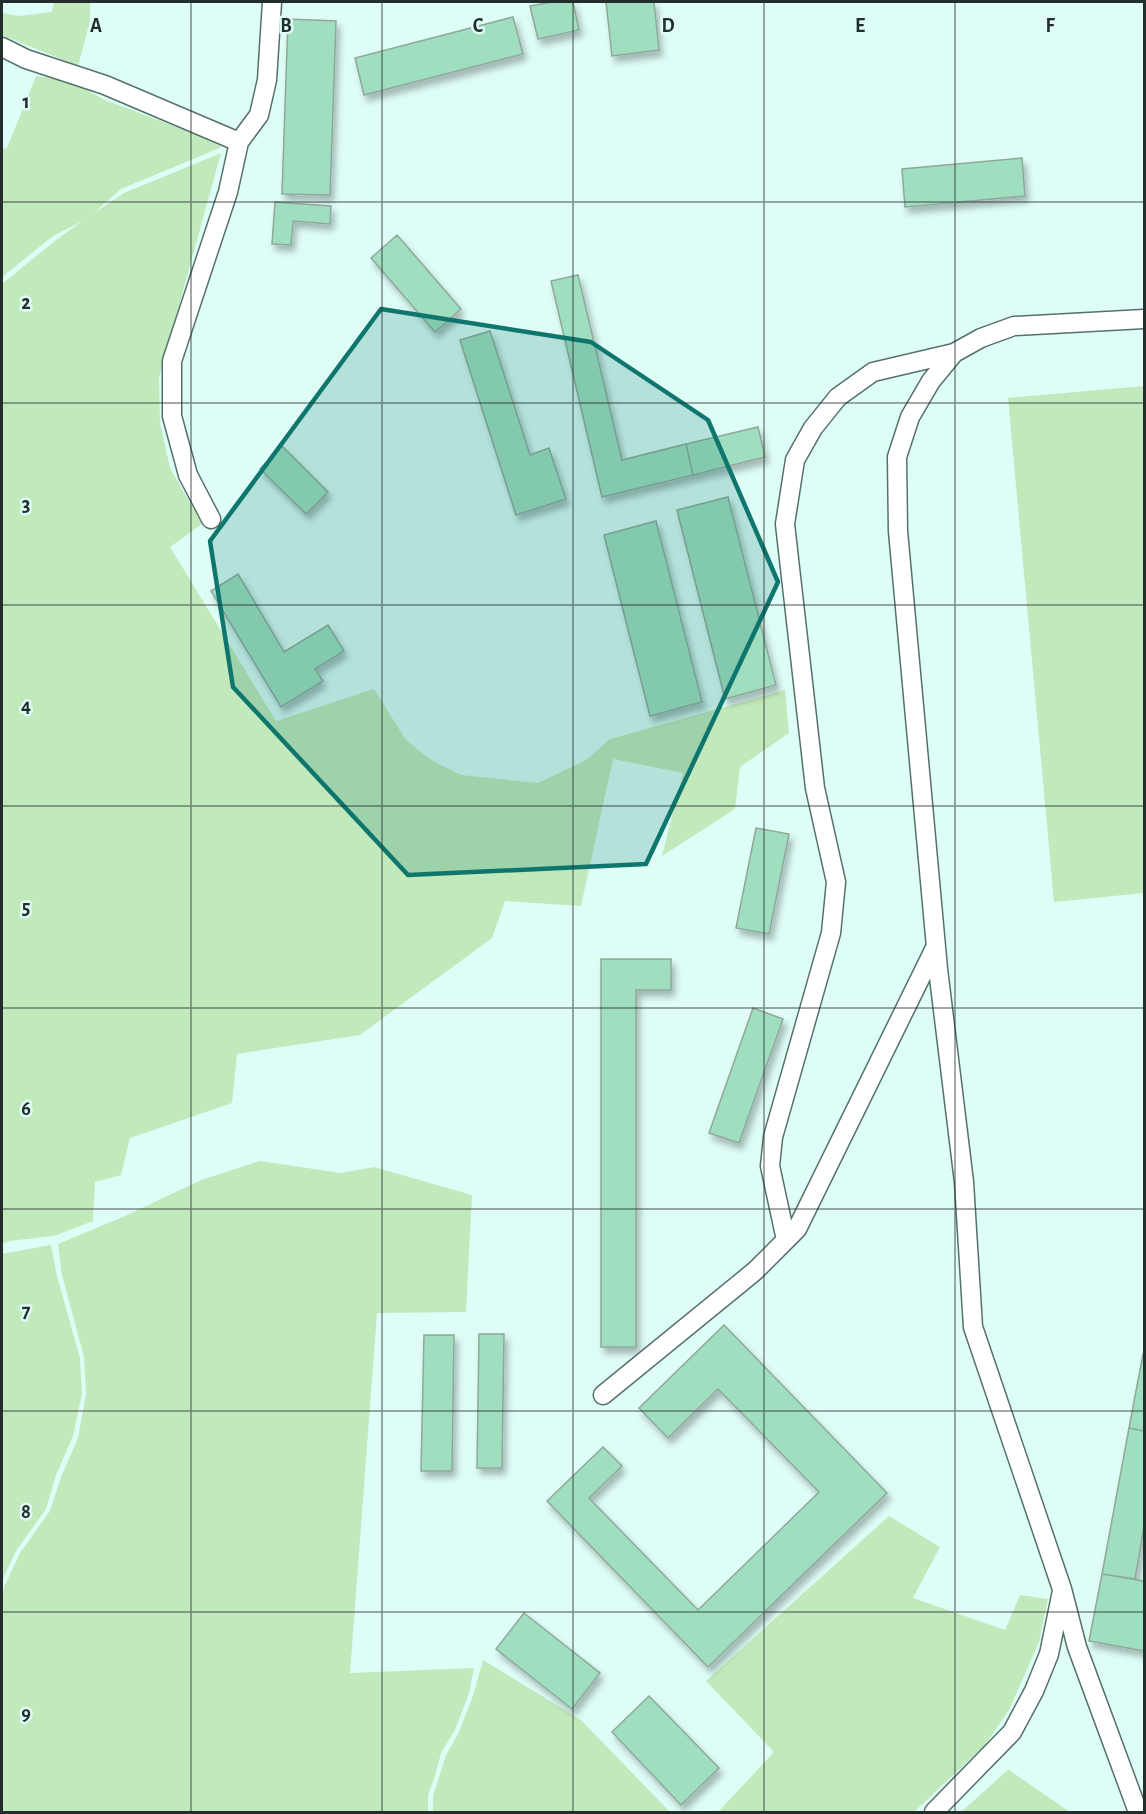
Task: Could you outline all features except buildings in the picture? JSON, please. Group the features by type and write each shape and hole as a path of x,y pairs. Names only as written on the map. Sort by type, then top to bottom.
{"lane":[{"path":"211,519 188,475 172,416 172,361 228,192 239,142 259,115 265,88 272,2"},
{"path":"2,47 26,58 105,85 239,142"},
{"path":"786,1240 770,1166 773,1137 831,933 836,882 815,788 785,524 795,460 813,429 838,398 873,372 954,353 981,338 1014,327 1144,319"},
{"path":"954,353 930,381 910,417 897,456 898,531 935,946 964,1182 973,1327 1062,1589 1077,1647 1138,1812"},
{"path":"603,1395 755,1271 797,1229 935,946"},
{"path":"934,1812 1012,1732 1034,1691 1049,1654 1062,1589"}],"highlighted area":[{"path":"381,309 591,342 708,420 778,582 646,864 408,875 233,687 210,541"}],"green space":[{"path":"54,2 90,2 90,21 78,66 2,35 2,13 18,16 52,12"},
{"path":"36,76 68,80 105,100 195,134 222,147 121,189 94,213 124,193 221,153 159,378 160,423 170,468 202,524 170,547 276,721 374,689 406,740 431,760 461,775 538,783 586,760 610,739 785,690 789,733 740,767 735,809 662,856 683,773 613,759 581,906 505,901 492,938 360,1035 237,1054 232,1103 130,1138 121,1175 95,1182 93,1221 54,1236 9,1241 2,1244 2,284 83,221 53,236 2,277 2,149 7,148"},
{"path":"1144,386 1144,893 1054,902 1008,398"},
{"path":"260,1161 341,1173 374,1167 472,1195 466,1312 377,1313 350,1673 474,1668 469,1693 455,1730 441,1753 428,1795 428,1812 2,1812 2,1599 4,1587 20,1553 50,1511 61,1477 78,1438 86,1394 84,1357 62,1275 58,1244 125,1216 201,1180"},
{"path":"51,1245 57,1276 80,1358 82,1394 73,1436 56,1475 46,1509 16,1551 2,1581 2,1254"},
{"path":"889,1516 940,1547 913,1598 1005,1630 1020,1595 1048,1599 1039,1642 1009,1710 985,1745 914,1812 718,1812 774,1752 706,1681"},
{"path":"483,1660 581,1720 670,1812 433,1812 433,1796 446,1755 459,1732 474,1693"},
{"path":"1009,1770 1070,1812 961,1812"}]}
